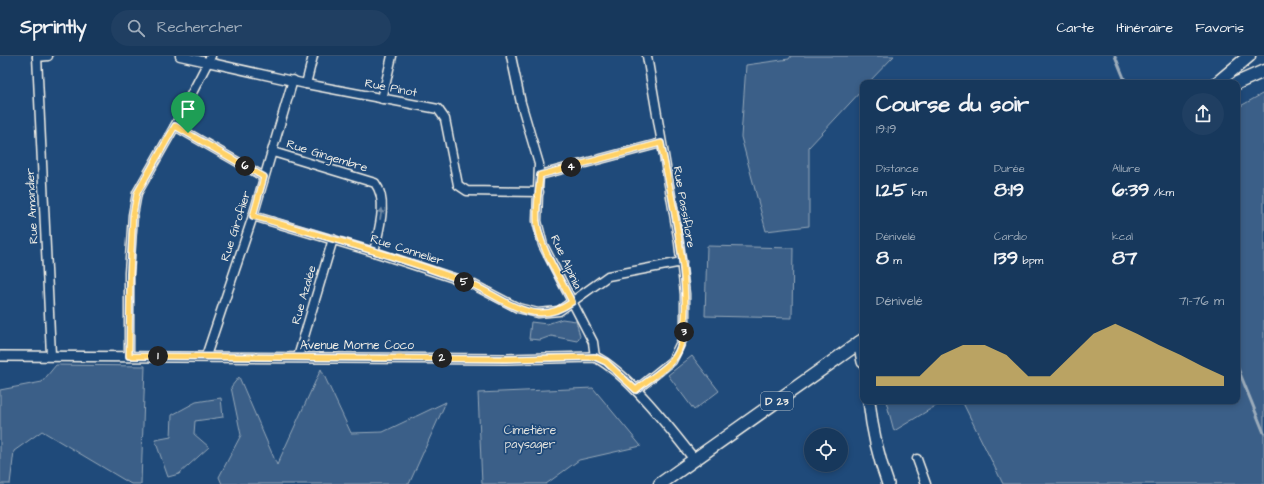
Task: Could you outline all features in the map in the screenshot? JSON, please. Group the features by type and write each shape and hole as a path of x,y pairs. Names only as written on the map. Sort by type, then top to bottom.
{"main road":[{"path":"1221,80 1249,56"},
{"path":"1240,82 1264,72"},
{"name":"D 23","path":"660,484 860,342"},
{"path":"869,404 881,466 888,484"}],"street":[{"path":"37,56 48,56"},
{"name":"Rue Amandier","path":"37,56 51,355"},
{"name":"Rue Pinot","path":"180,56 210,59 306,84 438,109 445,119 458,185 467,191 539,192"},
{"path":"306,84 313,56"},
{"path":"382,99 392,56"},
{"name":"Rue Alpinia","path":"511,56 521,103 539,164 540,175 537,221 543,245 593,342 595,357"},
{"name":"Rue Passiflore","path":"636,390 672,361 683,338 685,294 682,262 647,56"},
{"path":"129,356 130,274 133,215 137,193 175,126 210,59"},
{"name":"Rue Giroflier","path":"206,356 253,216 293,80"},
{"path":"175,126 264,177"},
{"path":"540,175 661,143"},
{"name":"Rue Gingembre","path":"273,152 375,183 378,186 382,207 374,252"},
{"name":"Rue Cannelier","path":"253,216 333,239 472,284 518,308 538,313 559,311 608,276 682,262"},
{"name":"Rue Azalée","path":"298,357 333,239"},
{"name":"Avenue Morne Coco","path":"0,356 595,357"},
{"path":"595,357 606,362 636,390 694,460"},
{"path":"917,459 926,484"}],"green space":[{"path":"791,56 894,56 871,80 860,80 860,92 809,147 809,226 766,231 741,137 746,65 789,59"},
{"path":"1262,94 1264,95 1264,484 1003,484 963,404 1240,404 1240,106"},
{"path":"707,246 793,248 792,318 705,316"},
{"path":"562,319 576,321 580,336 577,341 551,336 540,340 529,339 531,322 547,324"},
{"path":"692,356 719,391 694,410 668,375"},
{"path":"56,365 145,366 141,484 131,484 42,431 14,451 10,484 0,484 0,390 42,382"},
{"path":"321,369 351,433 383,432 446,402 409,484 222,484 219,477 241,435 231,387 239,377 277,465"},
{"name":"Cimetière paysager","path":"593,388 641,446 579,460 546,484 482,484 478,393"},
{"path":"221,398 223,417 195,421 194,434 209,447 179,474 168,477 155,440 171,437 172,415 196,402"},
{"path":"887,404 939,404 894,431"}],"waterway":[{"path":"1115,56 1125,80"},
{"path":"1240,373 1264,433"}],"route":[{"path":"175,126 188,133 264,177 253,216 333,239 472,284 518,308 538,313 559,311 572,302 543,245 537,221 540,175 661,143 679,243 685,288 685,324 683,338 672,361 636,390 606,362 595,357 506,359 129,356 130,274 133,215 137,193 175,126"}]}
